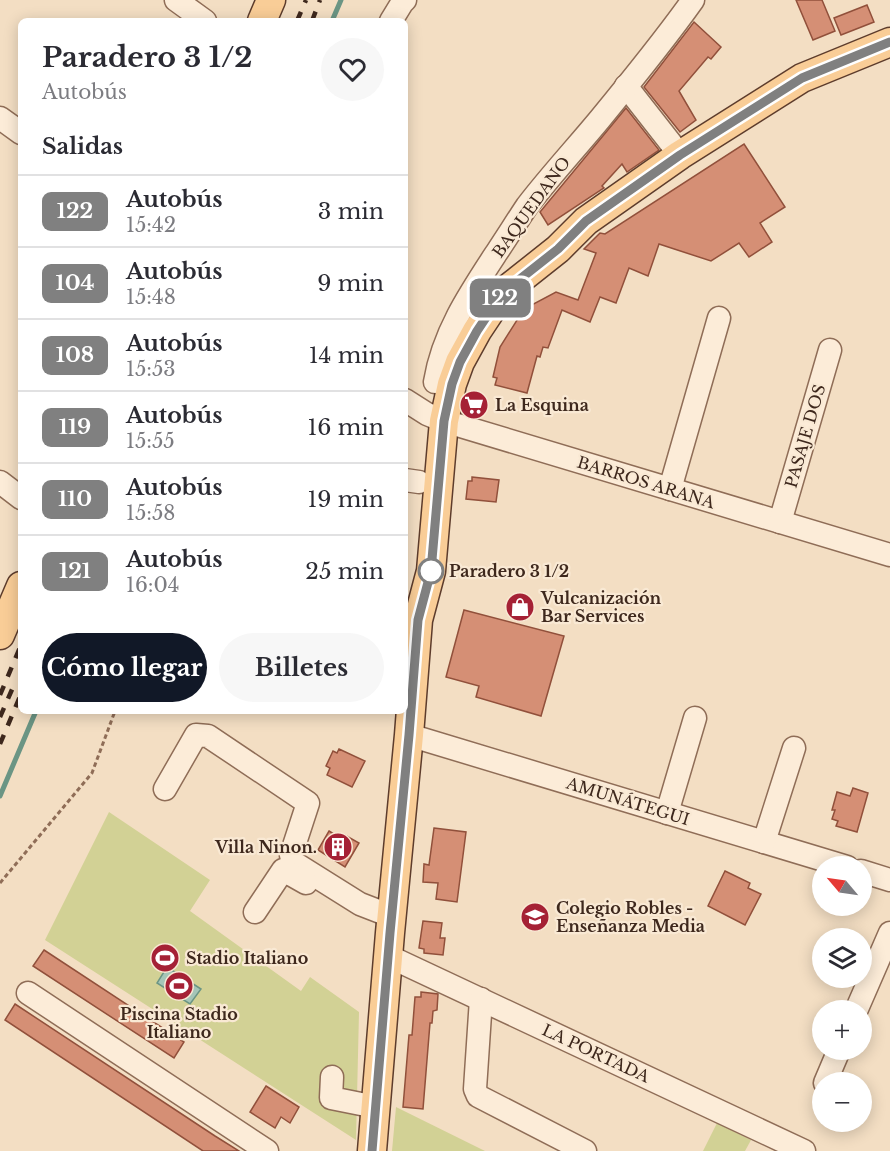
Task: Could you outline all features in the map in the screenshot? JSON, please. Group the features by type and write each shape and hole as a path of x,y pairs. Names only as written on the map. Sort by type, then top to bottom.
{"main road":[{"path":"263,18 271,0"},
{"path":"425,412 452,384 460,362 477,331 510,287 558,249 586,221 680,155 802,78 890,42"},
{"path":"435,382 470,310 499,276 516,259 550,237 586,221"},
{"name":"BAQUEDANO","path":"418,620 410,574 412,481 425,412 435,382"},
{"name":"BAQUEDANO","path":"372,1151 409,735 409,674 418,620 431,571 425,412"},
{"path":"0,635 18,593"}],"street":[{"path":"176,0 202,18"},
{"path":"393,18 405,0"},
{"name":"BAQUEDANO","path":"435,382 439,361 449,334 466,300 527,207 693,0"},
{"path":"626,86 680,155"},
{"path":"0,118 18,131"},
{"path":"670,489 719,318"},
{"name":"PASAJE DOS","path":"780,522 830,350"},
{"name":"BARROS ARANA","path":"425,412 890,555"},
{"path":"0,482 18,496"},
{"path":"667,813 695,718"},
{"path":"165,789 196,735 208,736 308,803 291,855 293,862 360,904 390,935"},
{"name":"AMUNÁTEGUI","path":"409,735 812,856"},
{"path":"764,842 794,748"},
{"path":"255,912 283,870 390,935"},
{"path":"872,873 889,875"},
{"path":"861,1000 890,933"},
{"name":"LA PORTADA","path":"390,935 482,999 804,1151"},
{"path":"28,993 267,1151"},
{"path":"482,999 475,1089 478,1096 585,1151"},
{"path":"332,1077 331,1098 376,1107"}],"path":[{"path":"0,883 92,773 114,714"}],"shaded area":[{"name":"Stadio Italiano","path":"109,812 210,880 190,911 301,991 310,977 359,1012 356,1140 45,940"},
{"name":"Piscina Stadio Italiano","path":"167,967 201,989 190,1004 157,983"},
{"path":"396,1107 485,1151 392,1151"},
{"path":"717,1123 751,1140 745,1151 703,1151"}],"building":[{"path":"796,0 822,0 835,31 813,40"},
{"path":"867,5 874,22 841,35 834,18"},
{"path":"694,22 721,47 711,59 708,57 679,91 696,120 680,132 644,87"},
{"path":"626,108 659,150 627,172 622,164 602,186 604,188 548,225 540,212"},
{"path":"744,144 785,207 760,223 772,242 749,257 739,243 711,261 659,244 648,276 629,268 616,303 600,297 590,322 562,310 548,348 543,347 540,357 537,356 527,393 495,385 497,378 493,377 500,347 524,309 556,292 578,300 596,253 584,249 600,233 605,234"},
{"path":"472,477 499,480 496,502 466,499 468,481 472,481"},
{"path":"464,610 564,636 541,716 476,697 479,686 446,677"},
{"path":"339,749 365,761 352,787 327,775 330,768 326,766 333,751 337,753"},
{"path":"853,788 868,793 857,832 836,826 838,821 832,819 837,792 850,796"},
{"path":"434,828 466,832 457,902 436,899 438,883 423,882 424,864 429,865"},
{"name":"Villa Ninon.","path":"329,831 340,838 343,834 359,843 345,867 318,850"},
{"path":"725,871 750,883 748,888 761,894 745,925 708,906"},
{"path":"423,921 442,923 440,938 445,938 443,955 424,953 424,949 419,948"},
{"path":"44,950 184,1042 174,1058 33,966"},
{"path":"421,992 438,994 437,1010 433,1011 432,1023 430,1023 423,1109 403,1107 409,1035 412,1035 415,997 421,997"},
{"path":"15,1004 239,1151 203,1151 5,1020"},
{"path":"266,1086 299,1107 290,1123 281,1117 275,1128 250,1112"}],"waterway":[{"path":"333,18 341,0"},
{"path":"0,796 35,714"}],"railway":[{"path":"298,18 306,0"},
{"path":"313,18 320,0"},
{"path":"0,695 18,652"},
{"path":"0,717 14,685"},
{"path":"0,744 18,701"}],"bus line":[{"name":"122","path":"372,1151 418,620 431,571 442,433 452,384 460,362 497,301 510,287 558,249 586,221 680,155 802,78 890,42"}],"place":[{"name":"La Esquina","path":"474,405"},
{"name":"Paradero 3 1/2","path":"431,571"},
{"name":"Vulcanización Bar Services","path":"520,607"},
{"name":"Villa Ninon.","path":"338,847"},
{"name":"Colegio Robles - Enseñanza Media","path":"535,917"},
{"name":"Stadio Italiano","path":"165,958"},
{"name":"Piscina Stadio Italiano","path":"179,986"}]}
